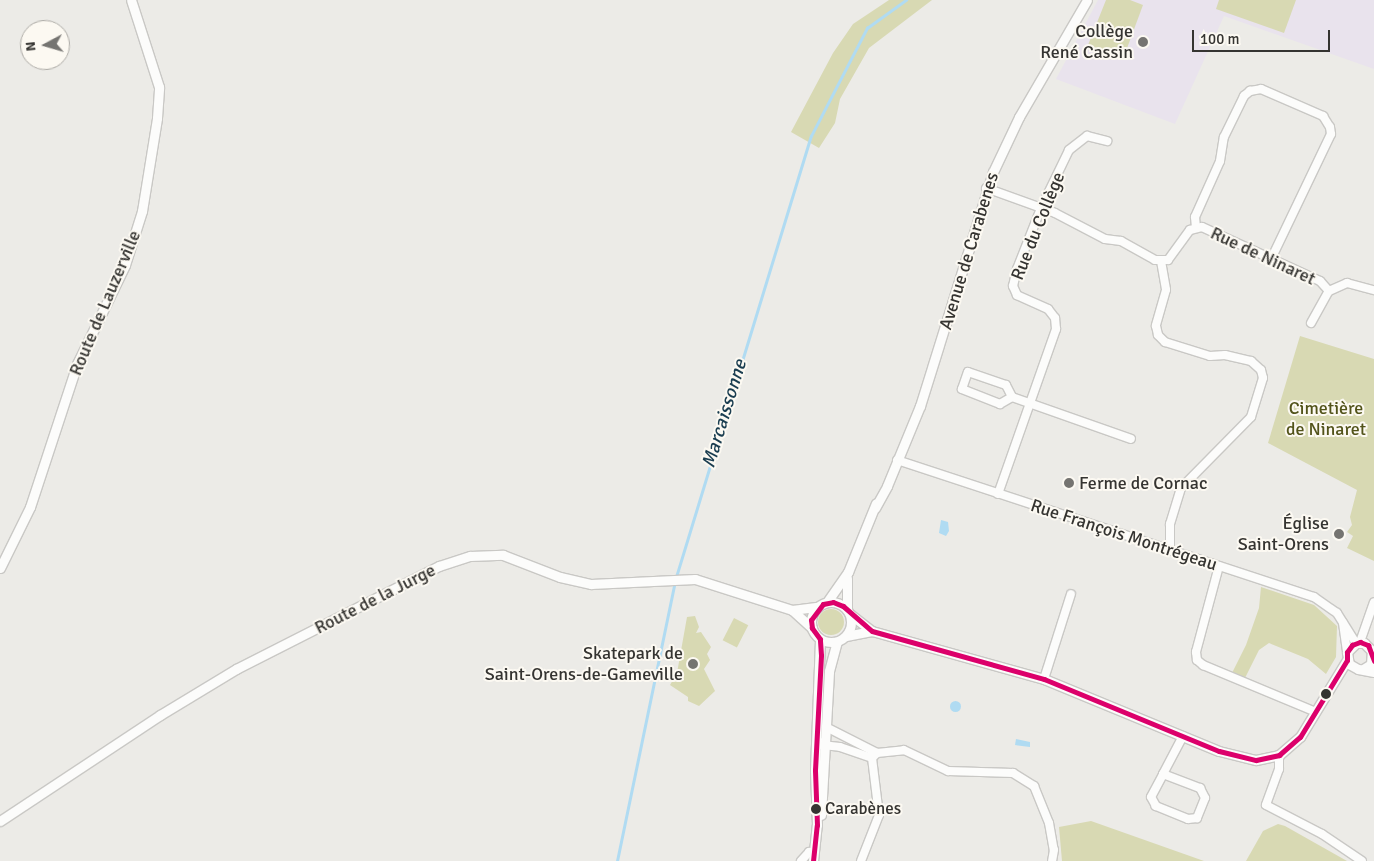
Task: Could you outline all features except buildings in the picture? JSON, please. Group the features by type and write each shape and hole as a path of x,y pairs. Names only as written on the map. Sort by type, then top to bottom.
{"street":[{"name":"Route de Lauzerville","path":"0,568 30,507 77,364 125,265 142,211 157,118 159,87 131,0"},
{"name":"Avenue de Carabenes","path":"875,508 897,460 929,374 986,188 1019,117 1087,0"},
{"path":"1196,228 1195,218 1220,161 1224,137 1244,96 1261,89 1323,116 1330,127 1331,134 1271,258"},
{"name":"Rue du Collège","path":"998,494 1031,404 1056,323 1048,309 1020,298 1013,286 1041,208 1075,144 1087,136 1107,141"},
{"path":"986,188 1041,208 1161,261 1166,290 1156,326 1158,335 1165,342 1210,356 1225,355 1251,361 1261,370 1263,378 1251,417 1181,488 1170,524 1170,551"},
{"name":"Rue de Ninaret","path":"1161,261 1176,252 1186,235 1196,228 1209,229 1320,281 1329,291"},
{"name":"Rue de Ninaret","path":"1311,323 1329,291 1347,283 1374,290"},
{"path":"1012,397 1000,404 962,389 968,372 1006,385 1012,397 1131,439"},
{"name":"Avenue de Carabenes","path":"828,602 848,572 929,374"},
{"name":"Rue François Montrégeau","path":"897,460 1314,597 1330,607 1361,643"},
{"name":"Route de la Jurge","path":"0,822 203,688 456,559 482,554 503,555 560,577 591,584 686,578 707,582 792,610 812,628"},
{"path":"1219,566 1196,652 1197,660 1203,666 1316,712"},
{"name":"Avenue de Carabenes","path":"848,572 844,593 848,612"},
{"path":"1044,679 1071,594"},
{"path":"813,857 817,825 815,770 820,639 812,628 811,620 818,607 828,602 838,603 872,631 1044,679 1184,736 1247,759 1264,760 1279,755 1300,737 1316,712 1337,672 1349,660 1361,643 1367,631 1374,602"},
{"name":"Route de la Jurge","path":"792,610 818,607"},
{"path":"846,636 850,629 848,612"},
{"path":"1343,621 1349,660 1363,669 1374,672"},
{"path":"817,825 821,816 829,671 837,642 846,636 872,631"},
{"path":"820,639 837,642"},
{"path":"1361,643 1373,660 1363,669"},
{"path":"826,727 875,756"},
{"path":"1163,774 1200,788 1205,798 1197,818 1188,819 1156,806 1151,798 1163,774 1184,736"},
{"path":"817,738 826,746 840,747 875,756 904,750 948,771 1012,773 1034,786 1049,823 1054,850 1052,861"},
{"path":"1279,755 1279,770 1266,805 1322,834 1362,861"},
{"path":"861,861 879,815 875,756"},
{"path":"800,861 809,852 813,857"}],"shaded area":[{"name":"Collège René Cassin","path":"1098,0 1374,0 1374,69 1224,16 1175,124 1056,79"}],"green space":[{"path":"889,0 932,0 869,48 840,99 835,123 819,148 791,132 833,53 853,24"},
{"path":"1106,0 1130,0 1143,5 1123,59 1088,45"},
{"path":"1219,0 1296,0 1284,33 1216,9"},
{"name":"Cimetière de Ninaret","path":"1300,336 1374,359 1374,561 1347,548 1353,536 1347,532 1352,525 1350,517 1357,490 1268,443"},
{"path":"1261,587 1314,605 1337,626 1336,657 1326,674 1308,659 1269,643 1259,650 1245,678 1232,673 1246,645 1259,608"},
{"path":"831,609 840,613 844,622 840,631 831,635 822,631 818,622 822,613"},
{"name":"Skatepark de Saint-Orens-de-Gameville","path":"695,616 699,627 696,633 701,632 711,647 707,654 710,660 704,669 715,691 699,706 688,701 688,697 670,685 677,673 687,617"},
{"path":"734,618 748,625 737,648 723,640"},
{"path":"1091,821 1204,861 1062,861 1059,827"},
{"path":"1278,824 1285,826 1347,861 1246,861 1263,831"}],"water":[{"path":"941,520 948,522 949,531 946,536 939,533"},
{"path":"955,700 961,706 955,712 949,706"},
{"path":"1016,739 1030,742 1030,747 1015,745"}],"waterway":[{"name":"Marcaissonne","path":"676,577 811,136 867,28 906,0"},
{"name":"Marcaissonne","path":"617,861 675,582"}],"transit line":[{"path":"813,861 817,825 815,770 821,655 820,639 812,628 811,620 823,604 833,602 843,606 872,631 1044,679 1219,751 1256,760 1279,755 1300,737 1347,660 1347,652 1352,645 1360,642 1368,645 1374,661"}],"place":[{"name":"Collège René Cassin","path":"1143,42"},
{"name":"Ferme de Cornac","path":"1069,483"},
{"name":"Église Saint-Orens","path":"1339,534"},
{"name":"Skatepark de Saint-Orens-de-Gameville","path":"693,664"},
{"name":"Carabènes","path":"816,809"}]}
